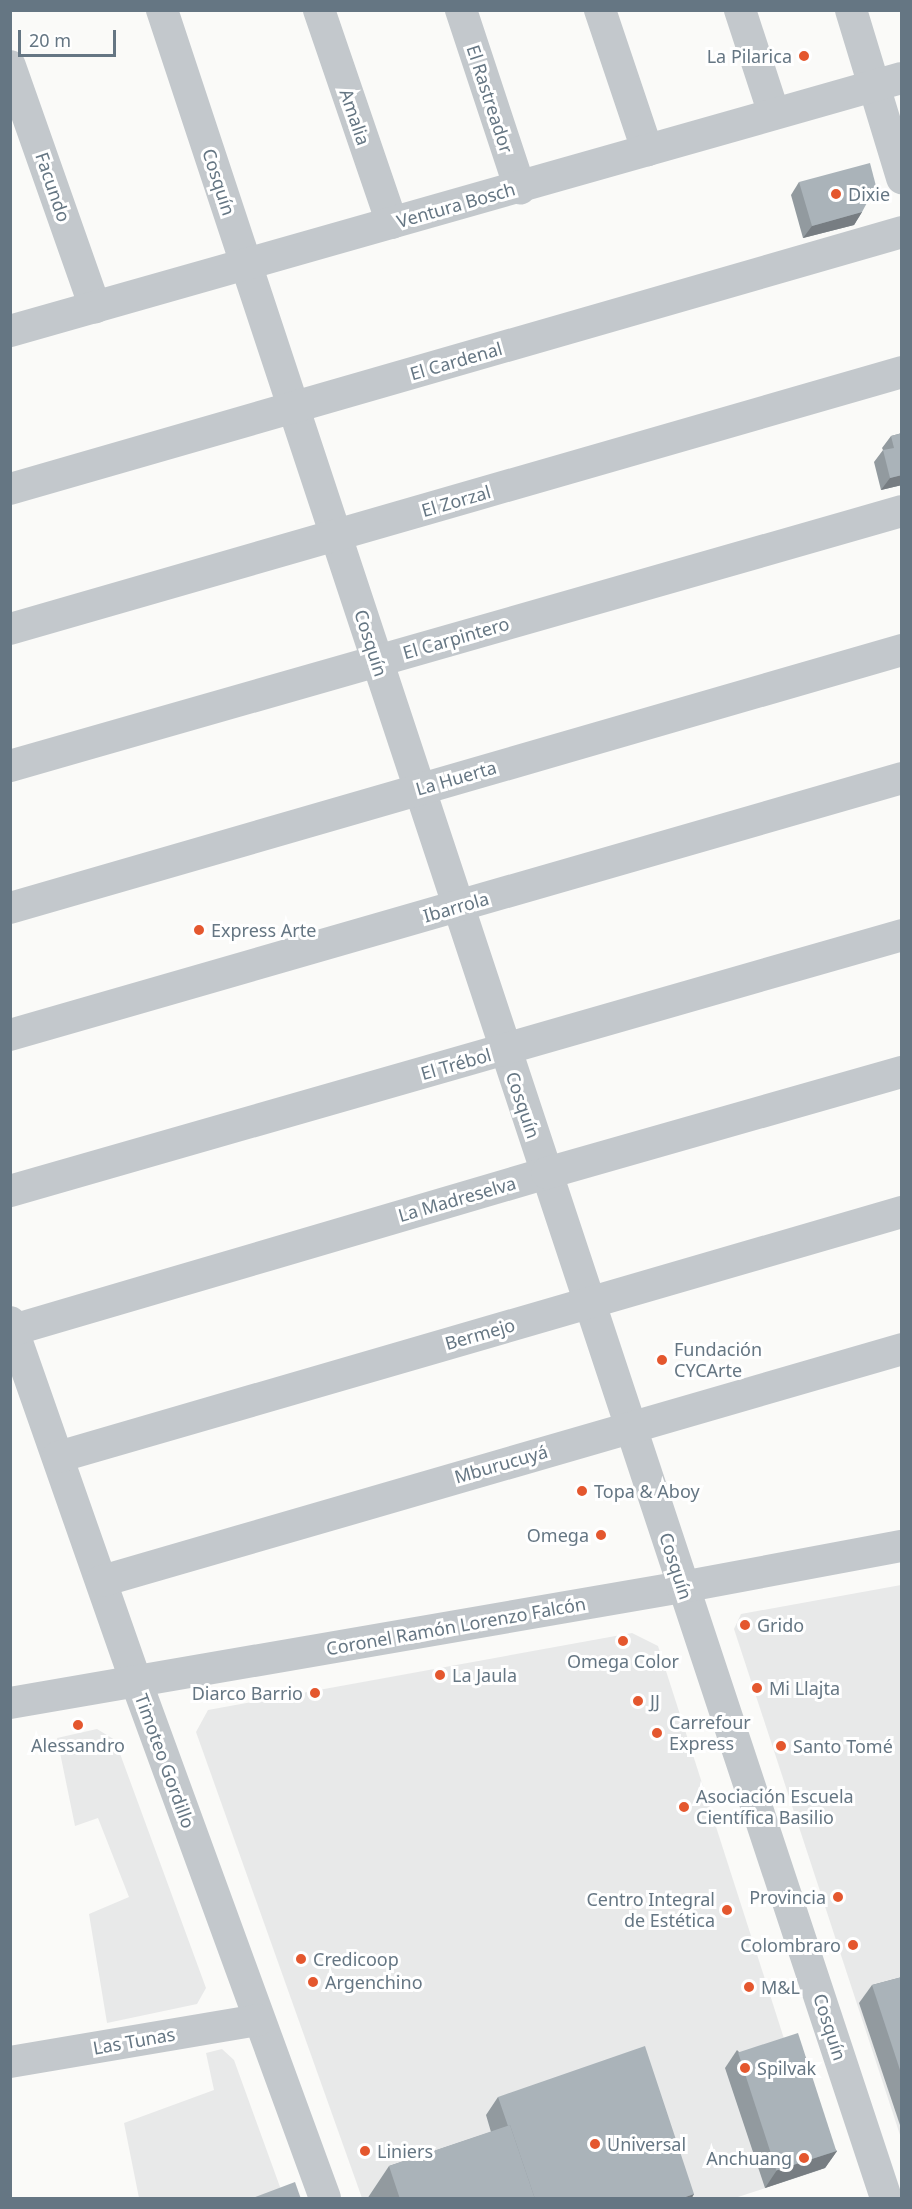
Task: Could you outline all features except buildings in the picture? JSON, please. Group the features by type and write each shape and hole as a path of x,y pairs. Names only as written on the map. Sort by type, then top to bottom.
{"street":[{"name":"Cosquín","path":"162,10 457,908 591,1302 682,1587 886,2199"},
{"name":"Amalia","path":"319,10 392,224"},
{"name":"El Rastreador","path":"461,10 520,188"},
{"path":"600,10 647,150"},
{"path":"740,10 774,114"},
{"path":"851,10 888,82 902,178"},
{"name":"Facundo","path":"10,66 95,308"},
{"name":"Ventura Bosch","path":"10,331 888,82"},
{"name":"El Cardenal","path":"10,489 902,232"},
{"name":"El Zorzal","path":"10,629 902,372"},
{"name":"El Carpintero","path":"10,766 902,511"},
{"name":"La Huerta","path":"10,908 902,650"},
{"name":"Ibarrola","path":"10,1035 902,778"},
{"name":"El Trébol","path":"10,1191 902,936"},
{"name":"La Madreselva","path":"12,1326 902,1072"},
{"name":"Bermejo","path":"58,1457 902,1212"},
{"name":"Timoteo Gordillo","path":"12,1326 136,1681 325,2199"},
{"name":"Mburucuyá","path":"102,1581 902,1349"},
{"name":"Coronel Ramón Lorenzo Falcón","path":"10,1703 682,1587 902,1546"},
{"name":"Las Tunas","path":"10,2062 258,2020"}],"shaded area":[{"path":"901,1585 901,2138 734,1629 741,1614"},
{"path":"632,1633 658,1646 822,2157 821,2170 735,2198 362,2198 196,1732 208,1710"},
{"path":"97,1729 115,1740 206,1988 197,2004 107,2023 89,1914 129,1897 98,1818 75,1826 57,1738"},
{"path":"222,2049 234,2060 284,2198 139,2198 124,2123 214,2090 206,2053"}],"place":[{"name":"La Pilarica","path":"804,56"},
{"name":"Dixie","path":"836,194"},
{"name":"Express Arte","path":"199,930"},
{"name":"Fundación CYCArte","path":"662,1360"},
{"name":"Topa & Aboy","path":"582,1491"},
{"name":"Omega","path":"601,1535"},
{"name":"Grido","path":"745,1625"},
{"name":"Omega Color","path":"623,1641"},
{"name":"La Jaula","path":"440,1675"},
{"name":"Mi Llajta","path":"757,1688"},
{"name":"Diarco Barrio","path":"315,1693"},
{"name":"JJ","path":"638,1701"},
{"name":"Alessandro","path":"78,1725"},
{"name":"Carrefour Express","path":"657,1733"},
{"name":"Santo Tomé","path":"781,1746"},
{"name":"Asociación Escuela Científica Basilio","path":"684,1807"},
{"name":"Provincia","path":"838,1897"},
{"name":"Centro Integral de Estética","path":"727,1910"},
{"name":"Colombraro","path":"853,1945"},
{"name":"Credicoop","path":"301,1959"},
{"name":"Argenchino","path":"313,1982"},
{"name":"M&L","path":"749,1987"},
{"name":"Spilvak","path":"745,2068"},
{"name":"Universal","path":"595,2144"},
{"name":"Liniers","path":"365,2151"},
{"name":"Anchuang","path":"804,2158"}]}
